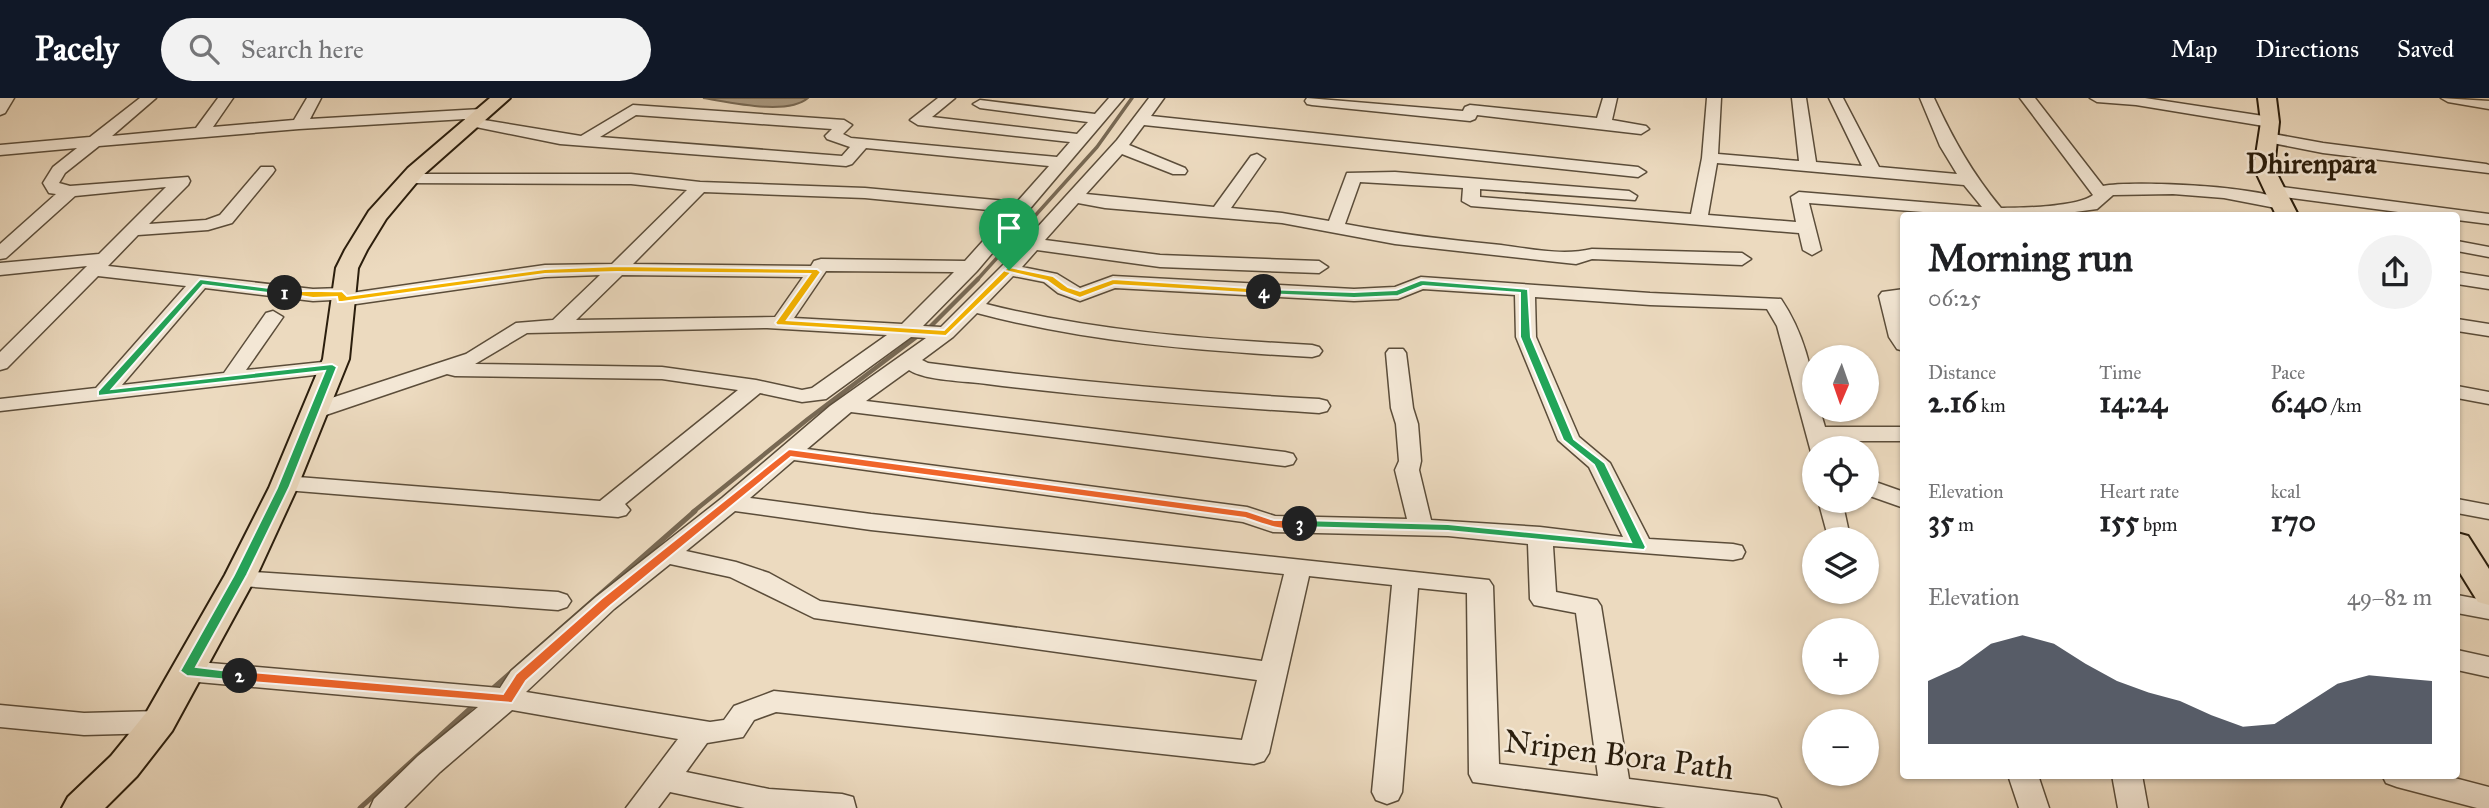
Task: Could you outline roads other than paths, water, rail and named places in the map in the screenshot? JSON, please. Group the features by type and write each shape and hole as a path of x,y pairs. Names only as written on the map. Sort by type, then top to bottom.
{"main road":[{"path":"2267,98 2269,130 2264,168 2281,203"},
{"path":"81,808 124,766 159,722 238,579 285,483 335,359 347,268 355,250 377,216 410,179 484,112"},
{"path":"2460,547 2489,594"}],"street":[{"path":"0,110 8,98"},
{"path":"0,364 183,181 70,191 55,189 51,183 59,170 149,98"},
{"path":"200,134 226,98"},
{"path":"299,124 314,98"},
{"path":"948,98 918,120 1082,139"},
{"path":"442,369 662,373 813,396 911,329 970,267 1117,98"},
{"path":"385,808 491,698 521,678 605,603 667,555 846,405 908,360 973,306 1009,270 1119,147 1157,98"},
{"path":"1547,117 1556,98"},
{"path":"1603,123 1610,98"},
{"path":"1699,220 1710,158 1714,98"},
{"path":"1799,98 1808,165"},
{"path":"1836,98 1872,172"},
{"path":"1927,98 1948,146 1969,180 1996,212"},
{"path":"2027,98 2102,196"},
{"path":"2105,98 2269,130 2323,148 2486,169"},
{"path":"2448,98 2489,105"},
{"path":"1312,101 1467,125 1638,172"},
{"path":"980,104 1099,119"},
{"path":"585,140 633,110 844,125 833,136 861,144 1062,162"},
{"path":"0,163 7,150 299,124 484,112 560,139 846,161 861,144"},
{"path":"1140,120 1323,137 1547,117 1641,129"},
{"path":"1119,147 1179,171"},
{"path":"1710,158 1969,180"},
{"path":"1218,214 1256,159"},
{"path":"134,230 208,225 226,219 267,170"},
{"path":"1335,228 1353,177 1395,177 1629,196"},
{"path":"410,179 631,179 700,187 865,193 1022,208"},
{"path":"1472,184 1471,201 1805,228"},
{"path":"559,326 700,187"},
{"path":"2046,212 2058,208 2091,205 2109,190 2173,189 2224,193 2281,203 2398,212"},
{"path":"0,254 70,191"},
{"path":"1072,197 1218,214 1282,218 1395,239 1548,256 1576,258 1592,254 1742,259"},
{"path":"1812,250 1799,198 1973,212"},
{"path":"2460,217 2489,219"},
{"path":"1032,244 1160,261 1319,267"},
{"path":"2460,247 2489,252"},
{"path":"0,269 100,265 200,282 342,297 501,275 617,269 817,272"},
{"path":"780,323 821,265 970,267"},
{"path":"1009,270 1050,278 1065,289 1080,295 1113,282 1354,295 1398,293 1421,283 1650,299 1774,303 1787,326 1816,436"},
{"path":"2460,278 2489,283"},
{"path":"102,394 200,282"},
{"path":"1525,291 1525,337 1569,440 1599,463 1640,547"},
{"path":"1900,296 1889,296 1900,339"},
{"path":"973,306 1045,326 1106,337 1312,351"},
{"path":"230,379 273,317"},
{"path":"314,411 442,369 496,346 523,327 780,323 941,332"},
{"path":"2460,325 2489,330"},
{"path":"1396,353 1402,408 1407,424 1410,461 1407,470 1421,527"},
{"path":"908,360 922,369 1001,379 1209,400 1319,406"},
{"path":"0,405 332,367"},
{"path":"285,483 613,510 756,386"},
{"path":"2460,393 2489,398"},
{"path":"846,405 1285,460"},
{"path":"1879,436 1900,434"},
{"path":"789,453 1247,515 1273,524 1421,527 1640,547 1733,552"},
{"path":"1879,491 1900,498"},
{"path":"730,503 871,522 1406,578 1387,792"},
{"path":"2460,507 2489,512"},
{"path":"1540,536 1543,599 1588,606 1615,790"},
{"path":"667,555 736,570 760,579 814,609 1273,672"},
{"path":"187,671 491,698 710,733 733,729 744,713 774,701 1254,753 1298,568"},
{"name":"Nripen Bora Path","path":"1406,578 1480,586 1484,774 1766,808"},
{"path":"238,579 558,601"},
{"path":"2460,605 2489,610"},
{"path":"2460,661 2489,667"},
{"path":"0,716 84,724 159,722"},
{"path":"641,808 700,732"},
{"path":"663,779 769,801 842,806"},
{"path":"2024,779 2034,808"},
{"path":"2128,779 2133,808"},
{"path":"2412,779 2489,799"}],"waterway":[{"path":"977,280 1097,147 1132,98"},
{"path":"927,330 977,280"},
{"path":"693,512 808,419 919,335"},
{"path":"490,691 695,511"},
{"path":"360,808 475,704"}],"district":[{"name":"Dhirenpara","path":"2311,163"}]}
